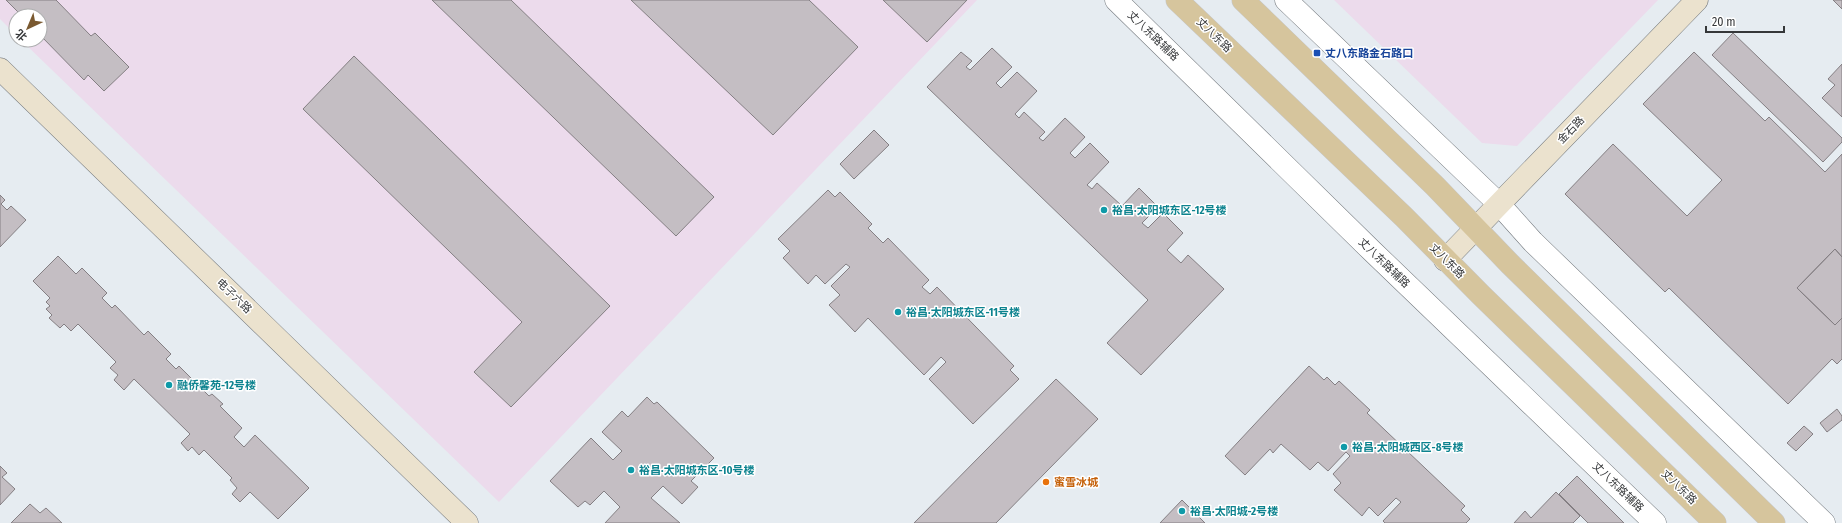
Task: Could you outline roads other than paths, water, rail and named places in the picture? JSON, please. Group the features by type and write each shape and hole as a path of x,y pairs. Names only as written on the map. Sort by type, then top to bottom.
{"main road":[{"name":"丈八东路","path":"1177,0 1404,217 1445,260 1715,523"},
{"path":"1243,0 1430,180 1511,265 1774,523"}],"street":[{"name":"丈八东路辅路","path":"1116,0 1372,251 1655,523"},
{"path":"1286,0 1499,204 1533,242 1824,523"},
{"name":"金石路","path":"1445,260 1697,0"},
{"name":"电子六路","path":"0,69 467,523"}],"place":[{"name":"丈八东路金石路口","path":"1317,53"},
{"name":"裕昌·太阳城东区-12号楼","path":"1104,210"},
{"name":"裕昌·太阳城东区-11号楼","path":"898,312"},
{"name":"融侨馨苑-12号楼","path":"169,385"},
{"name":"裕昌·太阳城西区-8号楼","path":"1344,447"},
{"name":"裕昌·太阳城东区-10号楼","path":"631,470"},
{"name":"蜜雪冰城","path":"1046,482"},
{"name":"裕昌·太阳城-2号楼","path":"1182,511"}]}
